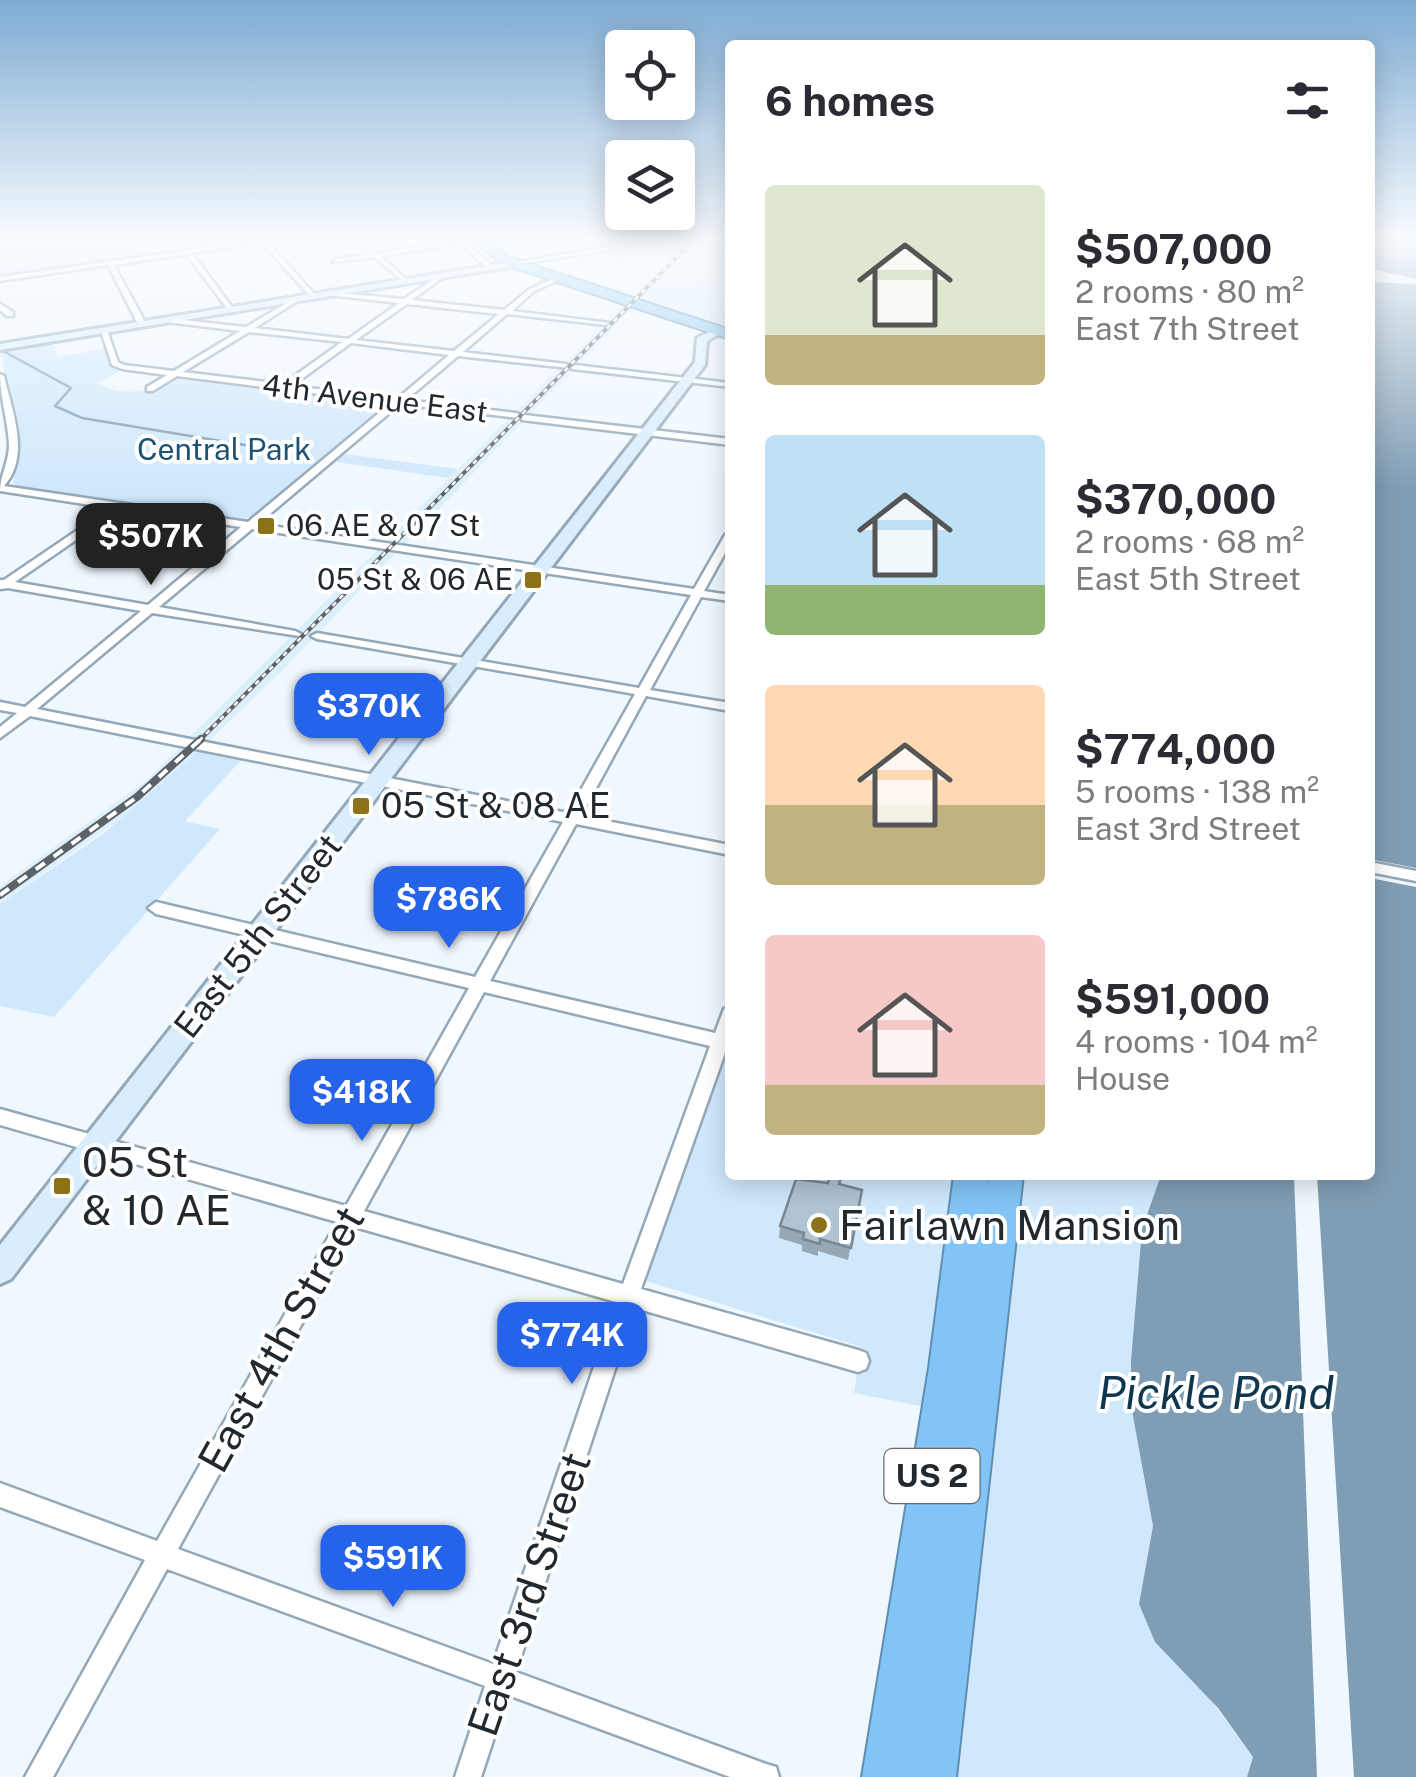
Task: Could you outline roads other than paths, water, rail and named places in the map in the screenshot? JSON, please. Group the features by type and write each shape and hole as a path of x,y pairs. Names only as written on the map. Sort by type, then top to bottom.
{"highway":[{"name":"US 2","path":"887,1777 949,1368 970,1180"},
{"name":"US 2","path":"932,1777 1005,1180"}],"street":[{"path":"0,347 149,323"},
{"path":"190,323 725,384"},
{"path":"150,389 258,323"},
{"path":"283,388 376,323"},
{"path":"0,734 494,323"},
{"name":"4th Avenue East","path":"103,330 115,363 175,374 725,441"},
{"name":"East 5th Street","path":"0,1269 701,362 702,340 725,330"},
{"path":"0,376 5,434 14,461 10,476 0,486"},
{"path":"0,486 725,597"},
{"path":"2,585 119,506"},
{"name":"East 4th Street","path":"38,1777 725,544"},
{"path":"2,585 295,634"},
{"path":"318,636 725,707"},
{"path":"0,706 725,849"},
{"path":"1375,868 1416,876"},
{"path":"156,908 725,1043"},
{"name":"East 3rd Street","path":"468,1777 628,1298 725,1046"},
{"path":"0,1118 858,1361"},
{"path":"0,1495 766,1777"}],"water":[{"path":"1375,323 1416,323 1416,868 1375,860"},
{"path":"1375,879 1416,887 1416,1777 1354,1777 1317,1180 1375,1180"},
{"name":"Pickle Pond","path":"1159,1180 1294,1180 1317,1777 1247,1777 1253,1757 1218,1708 1155,1642 1139,1604 1153,1526 1131,1405 1142,1229"}],"waterway":[{"path":"5,352 71,388 55,406 82,418 251,446"}],"railway":[{"path":"201,739 612,323"},
{"path":"0,895 137,797 201,739"}],"place":[{"name":"06 AE & 07 St","path":"266,526"},
{"name":"05 St & 06 AE","path":"533,580"},
{"name":"05 St & 08 AE","path":"361,806"},
{"name":"05 St & 10 AE","path":"62,1186"},
{"name":"Fairlawn Mansion","path":"819,1225"}],"park label":[{"name":"Central Park","path":"224,450"}]}
